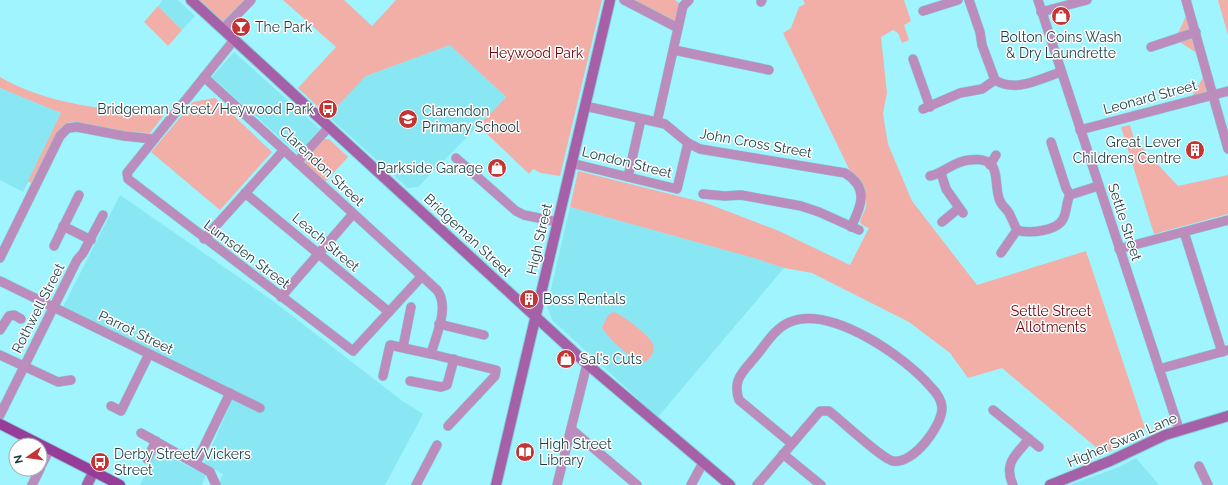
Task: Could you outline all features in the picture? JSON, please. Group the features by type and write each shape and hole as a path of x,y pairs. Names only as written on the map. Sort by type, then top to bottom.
{"main road":[{"path":"0,424 120,485"}],"street":[{"name":"Bridgeman Street","path":"191,0 587,364 730,485"},
{"path":"223,29 250,0"},
{"name":"High Street","path":"496,485 610,0"},
{"path":"657,122 683,6 689,0"},
{"path":"923,11 935,12 958,0"},
{"path":"969,0 994,80 1007,86 1017,86 1061,72"},
{"name":"Settle Street","path":"1038,0 1179,429"},
{"path":"1042,12 1087,0"},
{"path":"1186,0 1228,149"},
{"path":"630,1 678,28"},
{"path":"1151,46 1196,32"},
{"path":"0,258 60,136 68,128 77,127 124,136 153,138 234,40"},
{"path":"674,50 769,70"},
{"path":"914,59 922,70 926,108 960,93 982,90 994,80"},
{"name":"Clarendon Street","path":"204,77 441,295 443,310 432,354"},
{"name":"Leonard Street","path":"1080,130 1228,91"},
{"name":"John Cross Street","path":"585,106 669,126 688,143 700,149 714,153 844,173 856,182 861,190 862,199 855,229 819,212 801,206 746,196 703,194"},
{"path":"628,176 641,119"},
{"path":"297,162 329,127"},
{"name":"Lumsden Street","path":"153,138 127,173 127,177 144,193 353,351 389,312"},
{"path":"930,176 941,173 959,162 979,160 990,165 997,177 1000,201 1009,212 1018,230 1030,233 1057,225 1064,219 1070,195 1066,188 1051,142"},
{"name":"London Street","path":"571,163 677,189 688,143"},
{"path":"204,239 284,150"},
{"path":"990,165 996,155"},
{"path":"456,158 516,211 524,215 558,222"},
{"path":"941,173 946,189 961,210 942,222"},
{"path":"1070,195 1098,186"},
{"name":"Leach Street","path":"245,193 389,312"},
{"path":"54,246 79,196"},
{"path":"281,297 353,214"},
{"name":"Rothwell Street","path":"0,415 77,260 83,254 103,215"},
{"path":"1119,249 1228,220"},
{"path":"63,226 90,240"},
{"path":"1001,253 1018,230"},
{"path":"1159,369 1225,351 1184,232"},
{"path":"389,312 422,276"},
{"name":"Parrot Street","path":"0,281 260,408"},
{"path":"403,347 408,311"},
{"path":"0,330 9,316 14,315 21,319"},
{"path":"757,485 820,411 829,411 886,458 894,461 903,461 916,452 939,423 941,416 941,402 938,395 919,373 876,342 838,324 817,319 799,319 778,329 737,379 736,390 739,400 792,443"},
{"path":"472,332 474,322"},
{"path":"439,324 484,335"},
{"path":"383,376 390,345 496,370 495,376 448,426"},
{"path":"111,406 121,411 148,354"},
{"path":"0,355 58,382 71,380"},
{"path":"410,379 441,387 447,385 454,359"},
{"path":"557,485 587,364"},
{"path":"196,463 230,393"},
{"path":"993,410 1000,421 1030,439 1039,447"},
{"name":"Higher Swan Lane","path":"1050,485 1110,461 1179,429 1228,416"},
{"path":"571,429 637,485"},
{"path":"140,433 210,472 216,485"},
{"path":"1013,485 1009,475 1009,466 1030,439"},
{"path":"147,459 156,441"},
{"path":"416,485 425,459 437,445"},
{"path":"48,453 50,449"},
{"path":"783,454 821,485"},
{"path":"691,485 703,463"},
{"path":"1198,466 1210,483"},
{"path":"87,485 94,471"}],"shaded area":[{"path":"163,0 178,0 195,16 182,30 158,6"},
{"name":"Clarendon Primary School","path":"450,45 506,97 418,187 408,188 328,116 366,76"},
{"path":"234,52 320,129 298,154 212,77"},
{"path":"0,88 61,113 23,192 0,180"},
{"path":"120,195 273,301 401,400 423,414 385,485 220,485 219,483 223,474 204,464 236,391 62,309"},
{"path":"570,207 757,259 784,268 658,417 552,320 547,306"},
{"path":"156,450 206,475 202,485 140,485"},
{"path":"1136,458 1159,485 1069,485 1117,468"}],"green space":[{"path":"199,0 248,0 226,24"},
{"name":"Heywood Park","path":"283,0 344,0 372,26 396,0 602,0 560,176 541,173 533,169 529,174 485,132 487,129 481,123 506,97 450,45 366,76 328,116 298,88 336,47"},
{"path":"624,0 675,0 683,6 678,28"},
{"name":"Settle Street Allotments","path":"803,0 904,0 911,21 904,25 909,40 902,43 898,33 893,30 881,37 887,93 883,114 888,144 912,201 977,285 1086,251 1145,428 1114,439 1120,446 1104,454 1002,368 968,378 950,353 909,322 812,273 784,268 757,259 570,207 578,171 706,203 779,231 850,265 869,228 862,225 860,222 865,210 866,199 858,181 851,173 783,33 791,28 799,7 805,4"},
{"path":"1218,0 1228,0 1228,35"},
{"path":"158,6 182,30 168,46 144,22"},
{"path":"1189,10 1203,57 1175,39"},
{"path":"1207,71 1213,95 1189,101"},
{"path":"0,77 19,87 39,94 80,105 164,115 150,133 124,132 69,122 57,133 31,183 28,181 61,113 0,88"},
{"path":"215,98 272,152 220,210 151,152 193,102"},
{"path":"1130,125 1134,139 1178,186 1228,175 1228,214 1154,234 1121,127"},
{"path":"323,139 329,139 348,157 325,182 303,162"},
{"path":"614,312 636,326 651,340 654,347 652,355 647,361 635,359 622,350 602,328 608,316"}],"place":[{"name":"Bolton Coins Wash & Dry Laundrette","path":"1061,16"},
{"name":"The Park","path":"241,27"},
{"name":"Bridgeman Street/Heywood Park","path":"328,109"},
{"name":"Clarendon Primary School","path":"408,119"},
{"name":"Great Lever Childrens Centre","path":"1195,150"},
{"name":"Parkside Garage","path":"497,168"},
{"name":"Boss Rentals","path":"529,299"},
{"name":"Sal's Cuts","path":"566,359"},
{"name":"High Street Library","path":"525,452"},
{"name":"Derby Street/Vickers Street","path":"100,462"}]}
